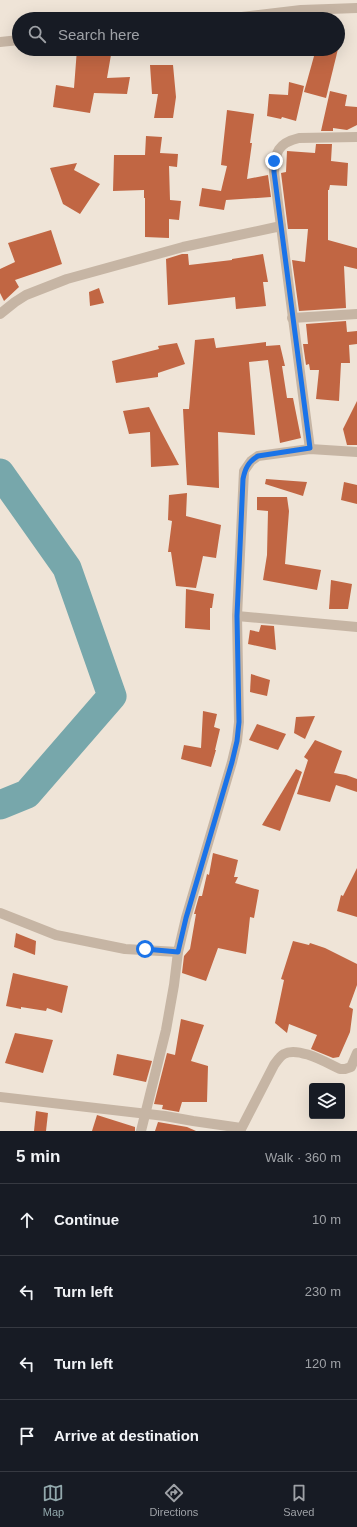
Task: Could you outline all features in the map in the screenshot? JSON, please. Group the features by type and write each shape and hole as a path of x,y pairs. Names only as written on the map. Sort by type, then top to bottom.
{"street":[{"path":"284,12 357,8"},
{"path":"0,42 12,41"},
{"path":"310,448 274,172 276,156 282,144 290,140 299,138 357,137"},
{"path":"0,314 26,295 67,279 183,247 281,226"},
{"path":"292,318 357,314"},
{"path":"141,1131 166,1030 178,952 186,918 237,741 239,722 237,616 244,471 251,461 258,456 310,448 357,452"},
{"path":"237,616 357,627"},
{"path":"0,914 56,935 125,949 178,952"},
{"path":"0,1097 145,1113 240,1130 274,1065 285,1053 293,1051 303,1053 340,1069 351,1067 357,1053"}],"building":[{"path":"76,56 111,56 107,78 130,77 127,94 94,93 90,113 53,107 56,85 74,88"},
{"path":"314,56 336,56 326,98 304,92"},
{"path":"150,65 173,65 176,97 173,118 154,118 158,94 152,94"},
{"path":"289,82 304,86 296,121 282,117 281,119 267,116 269,94 288,95"},
{"path":"330,91 347,95 345,106 357,107 357,125 347,130 333,128 333,131 321,131"},
{"path":"227,110 254,114 247,179 268,175 271,197 226,200 224,210 199,206 202,188 221,191 227,166 221,165"},
{"path":"146,136 162,137 160,153 178,154 177,167 169,166 170,200 181,201 179,220 169,219 169,238 145,237 144,190 113,191 114,155 145,155"},
{"path":"316,144 332,144 331,161 348,163 347,186 330,185 328,190 328,240 357,248 357,269 344,266 346,308 299,311 292,260 305,262 308,229 288,229 281,173 286,172 287,151 315,153"},
{"path":"77,163 74,170 100,184 80,214 63,204 50,168"},
{"path":"51,230 62,264 15,280 19,287 4,301 0,293 0,269 15,262 8,243"},
{"path":"182,254 188,254 189,265 232,260 263,254 268,282 263,282 266,306 236,309 235,297 168,305 166,259"},
{"path":"99,288 104,303 90,306 89,292"},
{"path":"346,321 347,332 357,331 357,344 349,345 350,363 341,363 339,401 316,399 319,370 310,370 309,364 306,365 303,344 308,344 306,324"},
{"path":"214,338 216,348 266,342 266,346 280,345 285,366 282,366 287,398 293,398 301,438 280,443 268,360 249,362 255,435 218,432 219,488 187,485 183,409 189,409 195,340"},
{"path":"177,343 185,364 158,373 158,377 116,383 112,361 159,349 158,346"},
{"path":"357,401 357,445 347,445 343,429"},
{"path":"149,407 179,465 151,467 150,432 129,434 123,411"},
{"path":"266,479 307,482 303,496 265,484"},
{"path":"344,482 357,485 357,504 341,500"},
{"path":"187,493 186,516 221,525 216,558 203,556 196,588 176,586 171,552 168,552 172,521 168,520 169,495"},
{"path":"257,497 287,497 289,511 285,564 321,570 317,590 263,580 267,555 268,511 257,510"},
{"path":"331,580 352,584 348,609 329,609"},
{"path":"186,589 214,594 212,608 210,608 210,630 185,628"},
{"path":"261,625 274,626 276,650 248,644 250,630 259,632"},
{"path":"251,674 270,680 267,696 250,692"},
{"path":"203,711 217,714 214,727 220,729 211,767 181,759 184,745 201,748"},
{"path":"315,716 305,739 294,733 296,717"},
{"path":"257,724 286,734 278,750 249,740"},
{"path":"315,740 342,751 334,773 357,779 357,792 336,785 330,802 297,794 308,760 304,757"},
{"path":"296,769 302,772 280,831 262,825"},
{"path":"213,853 238,860 234,877 238,877 235,883 259,890 254,918 250,917 246,954 218,948 206,981 182,973 184,956 190,949 196,914 194,914 199,896 202,896 207,874 209,875"},
{"path":"357,868 357,917 337,911 341,895 343,896"},
{"path":"16,933 36,941 35,955 14,947"},
{"path":"293,941 309,945 310,943 325,948 357,964 357,985 349,1007 353,1009 350,1032 339,1057 333,1058 311,1049 317,1035 289,1024 287,1033 275,1023 284,980 281,979"},
{"path":"13,973 68,986 62,1013 47,1008 46,1011 6,1006"},
{"path":"181,1019 204,1025 191,1061 208,1066 207,1102 182,1102 179,1112 162,1109 163,1105 154,1104 167,1053 175,1055"},
{"path":"15,1033 53,1040 43,1073 5,1063"},
{"path":"117,1054 152,1061 146,1082 113,1075"},
{"path":"36,1111 48,1113 46,1131 34,1131"},
{"path":"97,1115 135,1127 135,1131 92,1131"},
{"path":"158,1122 187,1127 196,1131 155,1131"}],"waterway":[{"path":"0,473 67,568 112,696 27,794 0,805"}],"route":[{"path":"145,949 178,952 182,932 237,741 239,722 237,616 244,471 251,461 258,456 310,448 292,318 274,172 274,161"}]}
